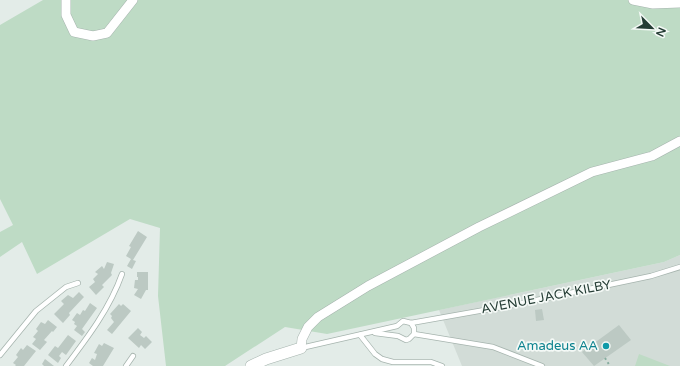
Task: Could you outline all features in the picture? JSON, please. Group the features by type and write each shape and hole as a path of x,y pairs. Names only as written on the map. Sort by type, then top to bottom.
{"street":[{"path":"66,0 66,15 74,32 93,36 107,33 133,0"},
{"path":"633,0 653,4 680,3"},
{"path":"251,366 266,359 301,348 302,339 308,327 318,317 368,286 479,227 592,172 652,156 680,141"}],"lane":[{"name":"AVENUE JACK KILBY","path":"301,348 371,333 396,326 403,321 411,323 496,306 512,305 651,276 680,266"},
{"path":"66,366 90,334 116,290 122,274"},
{"path":"0,355 36,311 66,287 78,283"},
{"path":"411,323 414,328 414,334 493,347 542,366"},
{"path":"396,326 396,333 398,336"},
{"name":"AVENUE JACK KILBY","path":"371,333 398,336 406,340 414,334"},
{"path":"360,335 375,354 382,359 393,362 431,362 442,366"},
{"path":"126,366 133,356"}],"path":[{"path":"605,358 610,366"}],"shaded area":[{"path":"680,255 680,366 462,366 439,310 664,262"}],"green space":[{"path":"43,0 680,0 680,255 664,262 327,334 285,327 225,366 166,366 158,296 160,228 130,219 37,274 22,242 0,257 0,232 13,225 0,199 0,25"},
{"path":"639,354 670,366 635,366"}],"building":[{"path":"138,231 147,237 133,260 136,261 132,269 127,266 131,259 126,256 131,247 129,246"},
{"path":"107,262 114,264 111,273 112,275 102,285 104,287 96,295 89,287 95,282 93,279 98,274 95,272 102,266 104,269"},
{"path":"137,272 148,272 148,290 146,290 141,299 134,295 138,289 134,288 135,280 138,280"},
{"path":"79,292 84,297 69,313 70,315 63,323 54,314 64,304 61,301 68,295 73,298"},
{"path":"90,303 97,308 82,329 85,332 82,336 74,330 77,326 72,320 77,313 80,315 83,310 85,311"},
{"path":"119,304 121,306 123,304 131,311 112,334 107,330 114,322 110,314"},
{"path":"542,309 544,320 536,321 535,310"},
{"path":"48,320 57,327 44,340 47,342 40,350 32,344 36,339 33,337 38,331 36,329 41,322 45,324"},
{"name":"Amadeus AA","path":"619,325 631,340 594,366 582,352"},
{"path":"138,328 142,332 140,335 144,338 146,336 152,342 145,349 141,345 139,348 128,338"},
{"path":"68,335 76,341 66,355 62,352 59,356 61,358 58,363 48,355 55,346 58,348"},
{"path":"104,343 114,348 103,366 93,366 89,363 92,358 95,360 97,354 94,353 99,344 102,346"},
{"path":"27,345 36,351 24,366 15,366 16,365 13,363 18,357 16,355 21,348 23,350"},
{"path":"45,359 54,366 44,366 42,364"}],"place":[{"name":"Amadeus AA","path":"606,346"}]}
